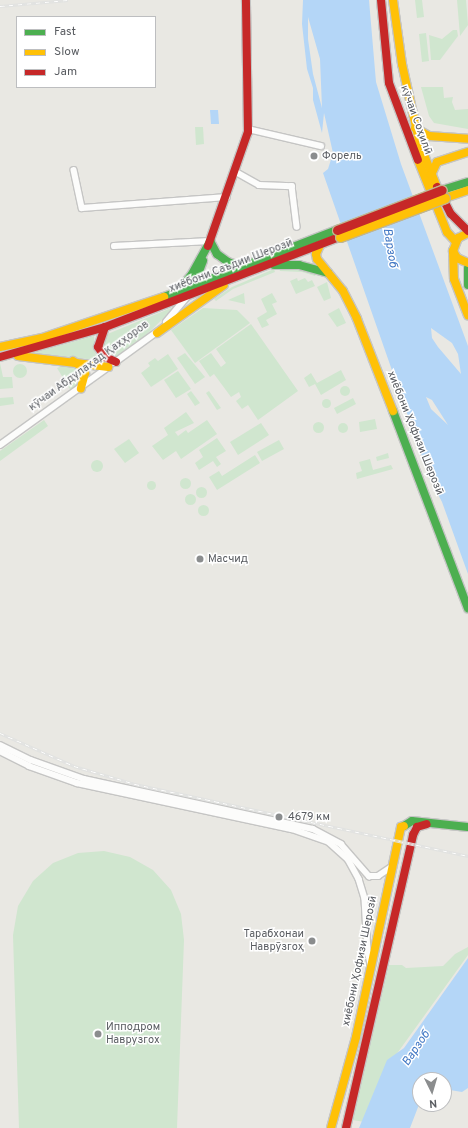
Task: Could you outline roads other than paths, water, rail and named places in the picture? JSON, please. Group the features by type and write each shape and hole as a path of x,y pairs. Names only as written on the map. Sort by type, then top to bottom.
{"main road":[{"name":"кӯчаи Абдулаҳад Қаҳҳоров","path":"189,295 236,172 248,129 246,0"},
{"name":"кӯчаи Соҳилӣ","path":"381,0 384,45 389,83 425,179 447,232 455,241"},
{"name":"кӯчаи Соҳилӣ","path":"393,0 415,128 431,175 451,214 468,232"},
{"path":"384,45 394,42 400,46"},
{"path":"389,83 393,78 401,77 406,82"},
{"path":"415,128 429,136 468,139"},
{"path":"431,175 437,162 468,152"},
{"name":"хиёбони Саъдии Шерозӣ","path":"0,353 105,327 231,279 266,262 444,194 468,182"},
{"name":"хиёбони Саъдии Шерозӣ","path":"444,194 468,190"},
{"path":"468,232 461,235 455,241 454,251 454,279 468,315"},
{"name":"хиёбони Саъдии Шерозӣ","path":"0,353 84,326 243,267 266,262 320,245 338,234"},
{"path":"210,241 216,254 228,262 243,267"},
{"path":"176,292 192,274 210,241"},
{"name":"хиёбони Ҳофизи Шерозӣ","path":"320,245 316,254 317,258 343,292 357,319 438,523 468,608"},
{"path":"454,251 457,258 468,263"},
{"path":"266,262 299,265 328,273"},
{"path":"468,268 468,285"},
{"path":"157,333 231,279"},
{"path":"105,327 98,347 112,364"},
{"path":"0,353 112,364"},
{"path":"73,361 82,367 85,373 81,388"},
{"name":"хиёбони Ҳофизи Шерозӣ","path":"331,1128 371,967 402,826 412,821 427,824 468,827"},
{"path":"346,1128 384,971 413,835 419,826 427,824"},
{"path":"371,967 384,971"}],"street":[{"path":"248,129 321,146"},
{"path":"74,170 82,208 227,197"},
{"path":"236,172 259,185 292,186 297,227"},
{"path":"114,246 210,241"},
{"name":"кӯчаи Абдулаҳад Қаҳҳоров","path":"0,445 157,333 189,295"},
{"path":"0,745 69,774 181,803"},
{"path":"0,752 39,770 77,783 254,818 304,826 327,835 348,850 370,876 378,876 392,866"},
{"path":"254,818 321,838 348,859 357,873 364,895 368,951 371,967"}],"water":[{"name":"Варзоб","path":"303,0 369,0 376,82 401,164 468,346 468,574 442,502 430,479 323,173 328,169 333,153 324,113 322,133 313,100 313,88 307,69 302,24","holes":["308,17 320,59 322,108 313,74 308,39","431,328 452,343 458,354 461,374 432,338","426,397 432,400 448,425 431,409"]},
{"path":"210,110 218,110 219,124 211,124"},
{"name":"Варзоб","path":"468,958 468,1088 462,1092 452,1090 452,1072 412,1072 412,1112 416,1112 410,1128 359,1128 387,1060 404,1048"}],"railway":[{"path":"0,6 68,0"},
{"path":"0,733 74,766 135,784 468,856"}],"place":[{"name":"Форель","path":"314,156"},
{"name":"Масчид","path":"200,559"},
{"name":"4679 км","path":"279,817"},
{"name":"Тарабхонаи Наврӯзгоҳ","path":"312,941"},
{"name":"Ипподром Наврузгох","path":"98,1034"}]}
